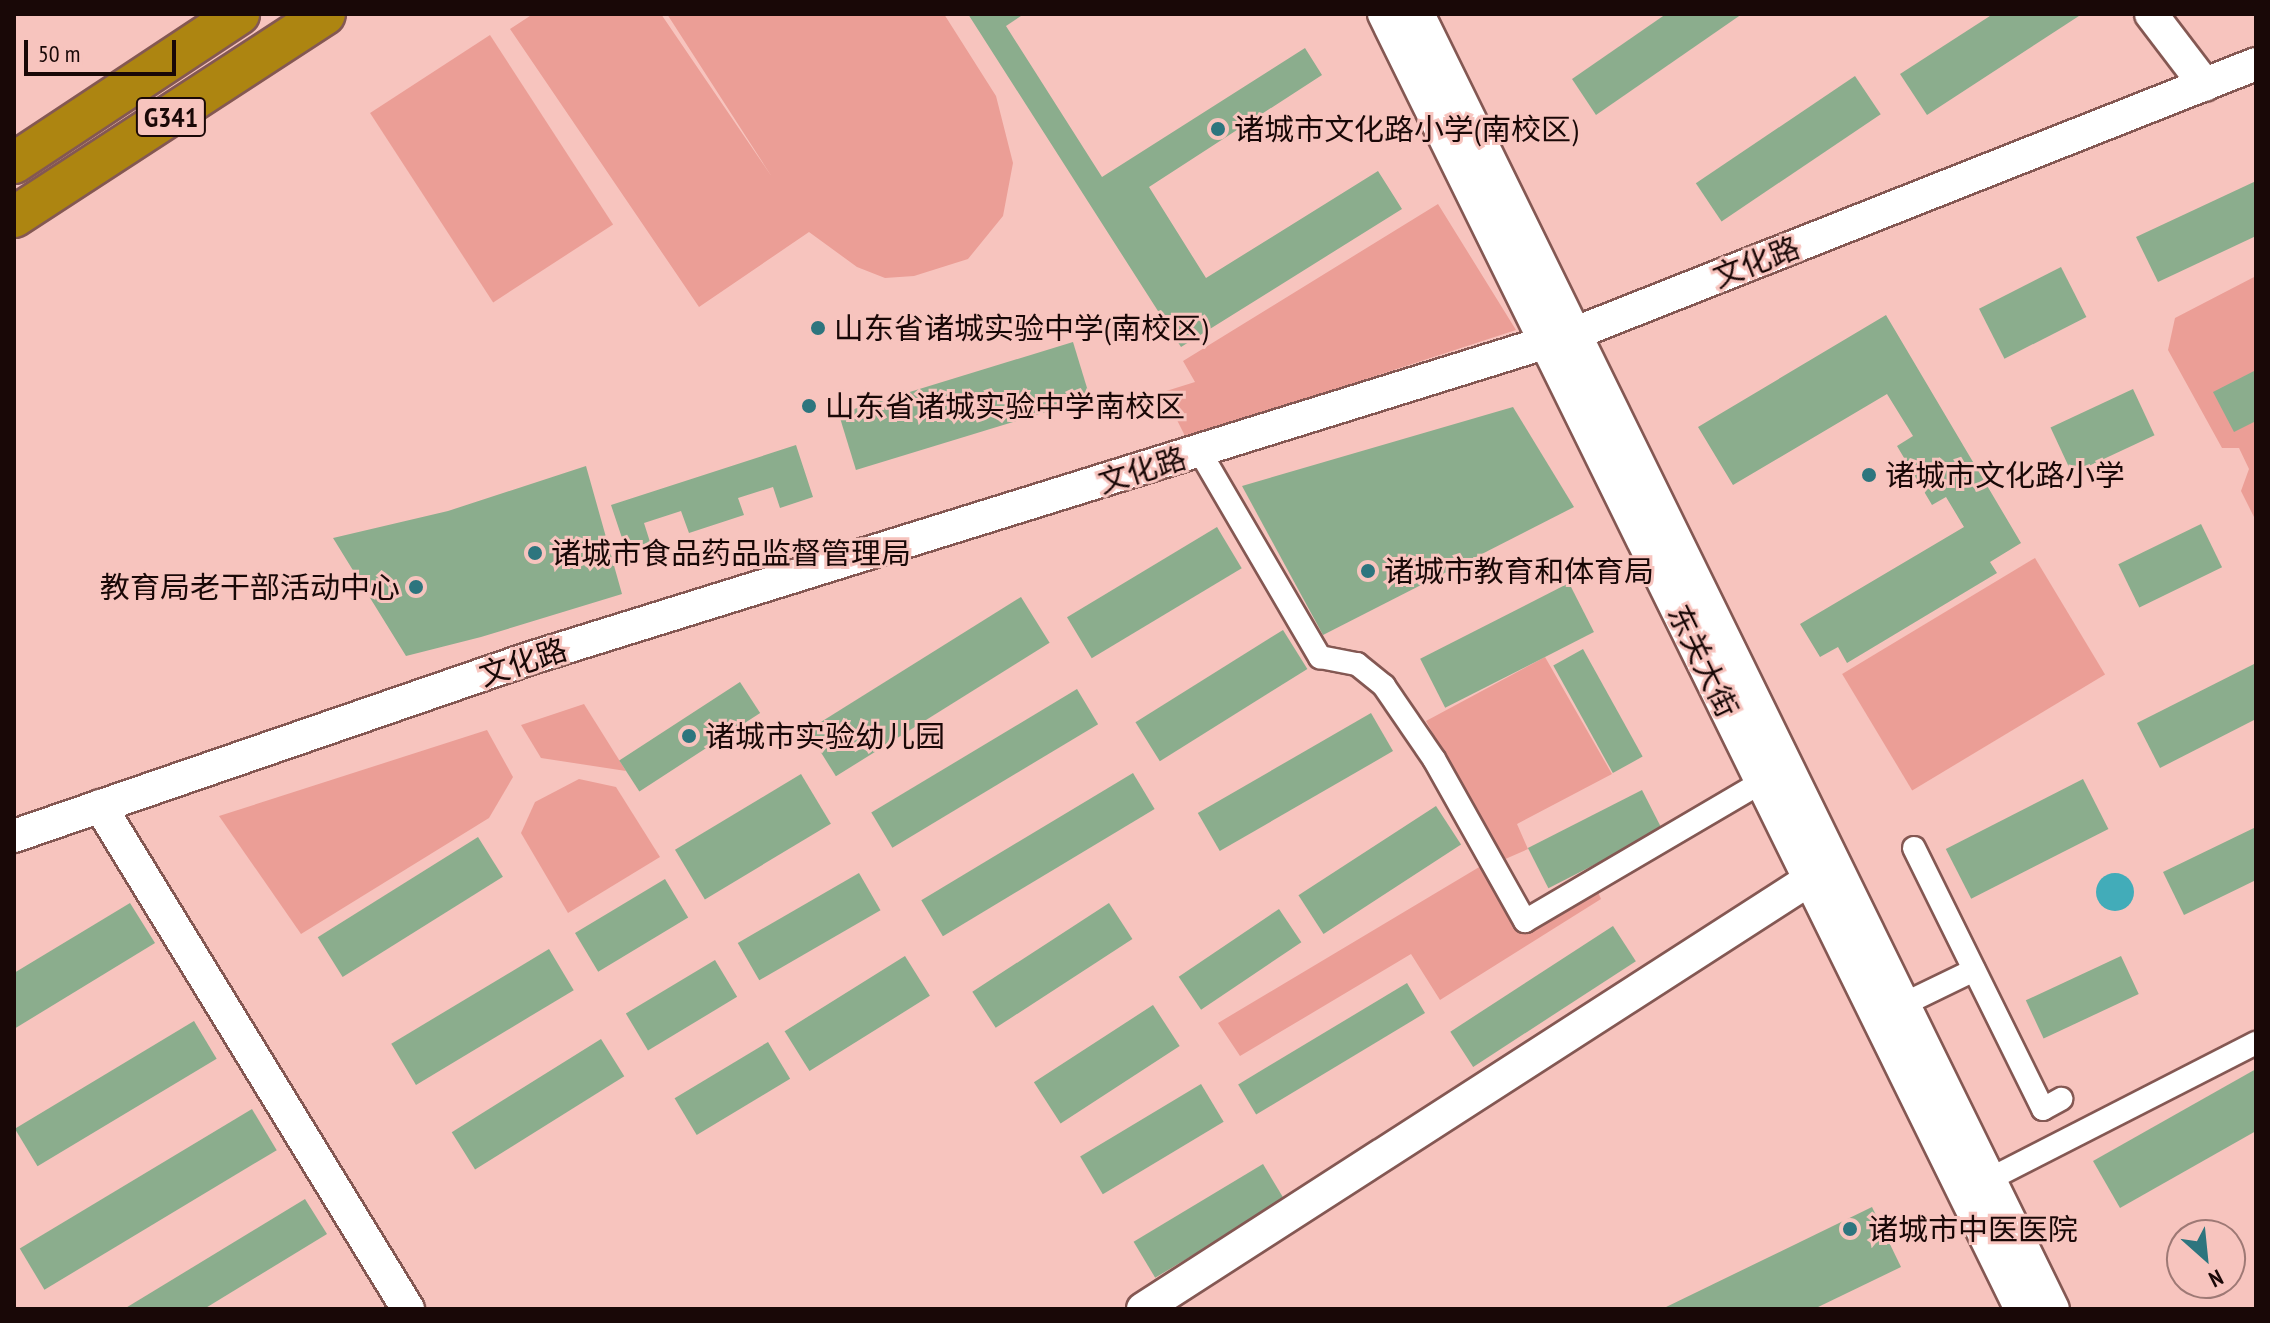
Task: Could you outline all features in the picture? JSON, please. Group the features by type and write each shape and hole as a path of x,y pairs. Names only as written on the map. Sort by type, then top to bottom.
{"highway":[{"name":"G341","path":"14,163 239,14"},
{"name":"G341","path":"14,217 325,14"}],"street":[{"name":"东关大街","path":"1384,14 1558,338 1902,1005 2053,1309"},
{"name":"东关大街","path":"1418,14 1558,338 1762,782 1812,878 2021,1309"},
{"path":"2151,14 2205,85"},
{"name":"文化路","path":"16,831 100,806 531,658 1558,338 2256,65"},
{"path":"1200,452 1320,657 1357,664 1384,686 1434,759 1525,921 1762,782"},
{"path":"100,806 408,1309"},
{"path":"1914,848 2043,1109 2061,1099"},
{"path":"1143,1309 1812,878"},
{"path":"1902,1005 1974,970"},
{"path":"1988,1180 2256,1043"}],"shaded area":[{"path":"533,14 661,14 772,177 667,14 944,14 996,96 1013,163 1003,216 968,259 914,276 885,278 857,267 809,232 699,307 510,29"},
{"path":"490,35 613,225 493,302 370,113"},
{"path":"1438,204 1516,330 1186,438 1163,392 1195,382 1183,361"},
{"path":"2256,276 2256,521 2241,491 2249,469 2239,448 2222,448 2168,350 2175,318"},
{"path":"2035,558 2105,675 1912,790 1842,674"},
{"path":"1545,657 1612,774 1517,824 1528,849 1503,860 1426,721"},
{"path":"584,704 626,771 541,758 521,725"},
{"path":"487,730 513,777 489,818 301,934 219,816"},
{"path":"579,779 616,787 660,857 568,913 521,833 535,802"},
{"path":"1491,860 1525,921 1594,883 1601,899 1440,1000 1411,954 1240,1056 1218,1023"}],"water":[{"path":"2115,873 2128,879 2134,892 2128,905 2115,911 2102,905 2096,892 2102,879"}],"building":[{"path":"968,14 1024,14 1006,26 1102,177 1305,48 1322,75 1149,187 1206,278 1378,171 1402,209 1181,347"},
{"path":"1666,14 1742,14 1596,115 1572,79"},
{"path":"1993,14 2082,14 1927,115 1900,74"},
{"path":"1855,76 1881,114 1722,222 1696,183"},
{"path":"2256,181 2256,236 2158,282 2136,237"},
{"path":"2061,267 2086,317 2004,359 1979,309"},
{"path":"1886,315 2021,543 1990,562 1997,573 1847,663 1838,647 1820,657 1800,624 1964,527 1946,497 1932,505 1897,446 1913,436 1887,394 1733,485 1698,427"},
{"path":"1073,342 1090,398 856,470 839,414"},
{"path":"2256,370 2256,421 2234,432 2213,392"},
{"path":"2133,389 2155,435 2072,474 2051,427"},
{"name":"诸城市教育和体育局","path":"1513,407 1574,507 1323,635 1242,486"},
{"path":"796,445 813,497 780,508 773,487 738,498 744,515 689,533 681,511 644,523 650,542 626,550 611,505"},
{"name":"诸城市食品药品监督管理局","path":"586,466 622,594 481,637 406,656 333,538 448,511"},
{"path":"2201,524 2222,567 2139,607 2118,564"},
{"path":"1217,527 1242,568 1092,658 1067,617"},
{"path":"1569,583 1594,632 1445,708 1420,659"},
{"path":"1021,597 1050,643 836,776 807,731"},
{"path":"1283,630 1307,669 1160,761 1135,722"},
{"path":"1583,649 1643,757 1613,773 1553,665"},
{"path":"2256,663 2256,719 2160,768 2137,723"},
{"name":"诸城市实验幼儿园","path":"740,682 760,713 639,791 619,760"},
{"path":"1077,689 1098,724 892,848 871,813"},
{"path":"1371,713 1393,751 1220,851 1198,813"},
{"path":"1133,773 1155,809 943,936 921,900"},
{"path":"801,774 831,824 705,899 675,850"},
{"path":"2083,779 2108,829 1971,899 1946,849"},
{"path":"1642,790 1662,830 1548,888 1528,848"},
{"path":"1436,806 1461,845 1324,934 1298,895"},
{"path":"2256,827 2256,880 2184,915 2163,872"},
{"path":"478,837 503,877 343,977 318,937"},
{"path":"859,873 881,910 759,980 738,943"},
{"path":"665,879 688,918 598,972 575,933"},
{"path":"130,903 155,943 14,1029 14,973"},
{"path":"1109,903 1132,939 996,1028 972,992"},
{"path":"1279,909 1301,942 1201,1010 1179,977"},
{"path":"1613,926 1636,961 1473,1067 1450,1032"},
{"path":"549,949 574,990 416,1085 391,1044"},
{"path":"905,956 930,996 809,1071 785,1031"},
{"path":"2121,956 2139,994 2044,1038 2026,1000"},
{"path":"715,960 737,997 648,1050 626,1014"},
{"path":"1407,983 1425,1013 1256,1114 1238,1084"},
{"path":"1153,1005 1180,1046 1061,1123 1034,1082"},
{"path":"194,1021 217,1059 38,1166 15,1129"},
{"path":"601,1039 624,1076 475,1170 452,1132"},
{"path":"768,1042 790,1079 697,1135 675,1098"},
{"path":"2256,1069 2256,1131 2120,1208 2093,1161"},
{"path":"1201,1084 1224,1122 1103,1194 1080,1157"},
{"path":"252,1109 277,1150 44,1290 20,1249"},
{"path":"1263,1164 1285,1200 1155,1278 1134,1242"},
{"path":"305,1199 327,1234 204,1309 124,1309"},
{"path":"1872,1207 1901,1267 1814,1309 1662,1309"}],"place":[{"name":"诸城市文化路小学(南校区)","path":"1218,129"},
{"name":"山东省诸城实验中学(南校区)","path":"818,328"},
{"name":"山东省诸城实验中学南校区","path":"809,406"},
{"name":"诸城市文化路小学","path":"1869,475"},
{"name":"诸城市食品药品监督管理局","path":"535,553"},
{"name":"诸城市教育和体育局","path":"1368,571"},
{"name":"教育局老干部活动中心","path":"416,587"},
{"name":"诸城市实验幼儿园","path":"689,736"},
{"name":"诸城市中医医院","path":"1850,1229"}]}
